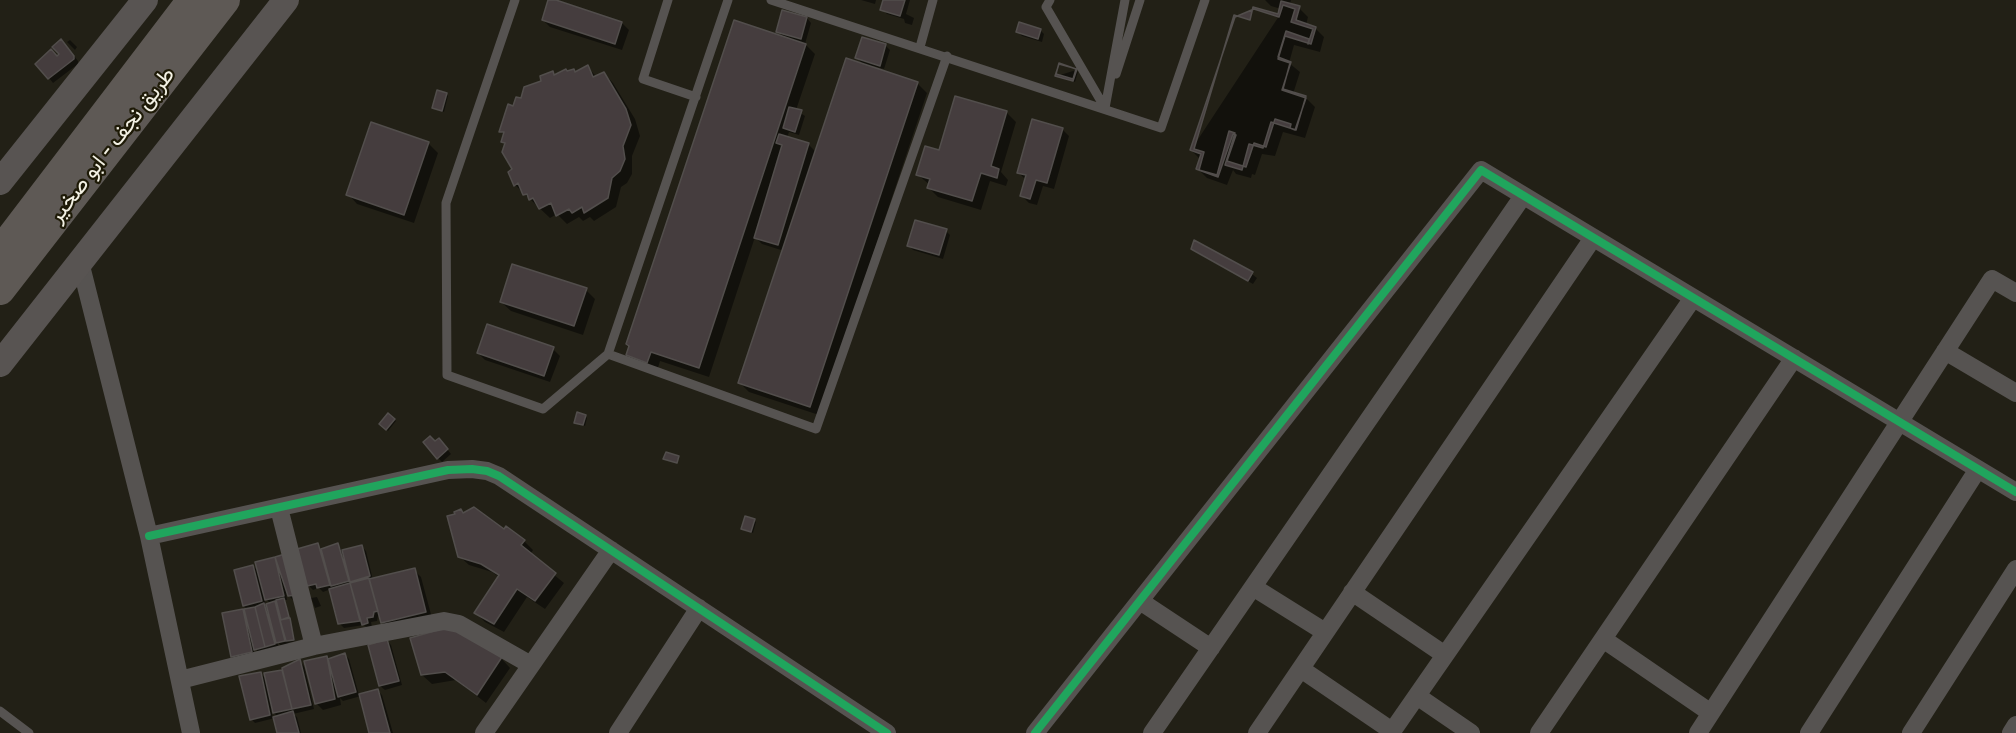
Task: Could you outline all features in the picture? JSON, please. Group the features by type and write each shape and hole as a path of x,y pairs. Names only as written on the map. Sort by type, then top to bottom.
{"highway":[{"name":"طريق نجف - ابو صخير","path":"0,252 192,0"},
{"name":"طريق نجف - ابو صخير","path":"0,291 225,0"}],"main road":[{"path":"0,182 145,0"},
{"path":"0,363 286,0"}],"street":[{"path":"1035,733 1481,170 2016,492"},
{"path":"1152,733 1523,196"},
{"path":"1257,733 1593,238"},
{"path":"80,262 149,536 191,733"},
{"path":"1698,733 1992,279 2016,293"},
{"path":"1301,669 1392,732 1693,298"},
{"path":"1945,351 2016,393"},
{"path":"1539,733 1794,358"},
{"path":"149,536 448,470 487,471 499,476 887,733"},
{"path":"1809,733 1978,470"},
{"path":"279,508 314,646"},
{"path":"484,733 611,550"},
{"path":"1911,733 2016,568"},
{"path":"1253,587 1325,632"},
{"path":"1352,592 1445,655"},
{"path":"1140,601 1211,648"},
{"path":"626,730 699,608"},
{"path":"180,680 314,646 444,621 452,621 531,665"},
{"path":"1603,639 1711,713"},
{"path":"1417,696 1471,733"},
{"path":"2011,733 2016,725"}],"lane":[{"path":"515,0 446,203 447,375 543,409 608,354 728,0"},
{"path":"668,0 643,78 696,97"},
{"path":"771,0 920,47 1161,128 1205,0"},
{"path":"920,47 933,0"},
{"path":"1050,0 1046,7 1105,108"},
{"path":"1105,108 1125,0"},
{"path":"1105,108 1140,0"},
{"path":"608,354 816,429 946,56"},
{"path":"0,711 29,733"}],"building":[{"path":"548,0 556,0 622,22 615,44 542,20"},
{"path":"883,0 905,0 900,16 880,10"},
{"path":"1281,1 1300,6 1296,20 1316,27 1311,44 1285,36 1278,59 1290,63 1283,89 1306,96 1296,130 1271,122 1263,148 1249,144 1242,170 1225,165 1235,133 1229,131 1217,175 1199,170 1204,152 1194,149 1234,15 1250,20 1253,7 1278,14"},
{"path":"1283,5 1295,9 1291,22 1313,29 1308,44 1309,39 1286,31 1278,57 1291,62 1282,90 1306,98 1295,130 1290,128 1291,124 1275,119 1266,147 1254,143 1246,167 1227,161 1236,135 1233,134 1218,177 1196,169 1201,154 1190,150 1235,17 1254,9 1279,17"},
{"path":"782,10 807,17 801,39 776,32"},
{"path":"734,20 806,44 699,368 651,352 647,363 626,355 629,346 626,344"},
{"path":"1019,22 1041,29 1038,39 1016,32"},
{"path":"862,37 886,44 880,66 855,58"},
{"path":"61,39 74,59 48,79 35,64 51,49 57,56 59,54 52,47"},
{"path":"846,58 918,82 810,407 738,383"},
{"path":"1059,63 1076,69 1073,79 1056,74"},
{"path":"1059,64 1077,69 1073,81 1055,76"},
{"path":"588,65 593,77 604,72 626,109 631,125 623,146 625,159 620,171 612,178 608,198 584,213 582,207 572,213 569,209 556,216 551,203 539,209 533,198 529,200 527,194 523,195 518,183 514,186 508,172 512,169 502,152 505,143 501,142 504,132 499,132 508,104 513,106 516,97 521,98 524,87 541,81 540,76 553,71 554,75 566,69 567,71 574,69 575,72"},
{"path":"437,90 447,93 442,111 432,108"},
{"path":"955,96 1007,111 991,166 999,169 997,178 981,173 972,201 927,188 930,179 916,175 925,146 939,150"},
{"path":"789,107 802,110 795,132 783,128"},
{"path":"1032,119 1063,128 1047,183 1036,180 1030,199 1020,196 1026,175 1017,173"},
{"path":"371,122 429,142 404,215 346,195"},
{"path":"779,134 809,143 778,245 754,238 782,145 776,143"},
{"path":"915,220 947,229 939,255 907,246"},
{"path":"1194,240 1253,272 1248,281 1191,249"},
{"path":"512,264 587,288 574,326 500,302"},
{"path":"487,324 554,347 544,376 477,353"},
{"path":"577,412 586,415 583,425 574,423"},
{"path":"388,413 395,419 386,430 379,424"},
{"path":"430,436 435,441 439,438 448,449 437,459 423,442"},
{"path":"666,452 679,456 677,463 663,459"},
{"path":"474,507 504,529 506,526 525,540 521,545 556,573 535,601 517,589 494,624 474,613 499,575 481,564 458,557 447,516 461,509 463,513"},
{"path":"745,516 755,519 751,532 741,529"},
{"path":"318,543 330,585 317,588 316,584 307,586 297,549"},
{"path":"338,543 349,581 331,586 321,549"},
{"path":"362,545 370,576 350,582 342,550"},
{"path":"285,554 297,595 288,596 275,557"},
{"path":"275,557 284,596 265,600 255,562"},
{"path":"253,565 262,601 243,606 234,570"},
{"path":"415,568 426,612 381,623 369,579"},
{"path":"369,578 378,611 374,612 373,617 367,618 368,623 362,625 350,583"},
{"path":"350,583 360,621 338,624 329,589"},
{"path":"284,598 289,617 281,620 276,600"},
{"path":"275,601 285,641 276,643 266,604"},
{"path":"264,603 275,644 265,647 255,607"},
{"path":"255,607 265,647 254,650 244,609"},
{"path":"243,609 252,652 231,657 222,613"},
{"path":"290,618 294,640 286,641 280,620"},
{"path":"452,626 502,657 477,695 445,672 421,675 410,638"},
{"path":"387,639 399,681 379,686 368,645"},
{"path":"345,653 356,692 338,697 328,659"},
{"path":"327,656 335,699 315,704 304,661"},
{"path":"300,659 311,705 292,709 282,668"},
{"path":"282,670 292,709 273,713 264,673"},
{"path":"261,672 270,715 250,720 239,676"},
{"path":"378,689 390,733 369,733 359,694"},
{"path":"293,711 299,733 277,733 273,717"}],"cycle path":[{"path":"1035,733 1481,170 2016,492"},
{"path":"149,536 448,470 487,471 499,476 887,733"}]}
